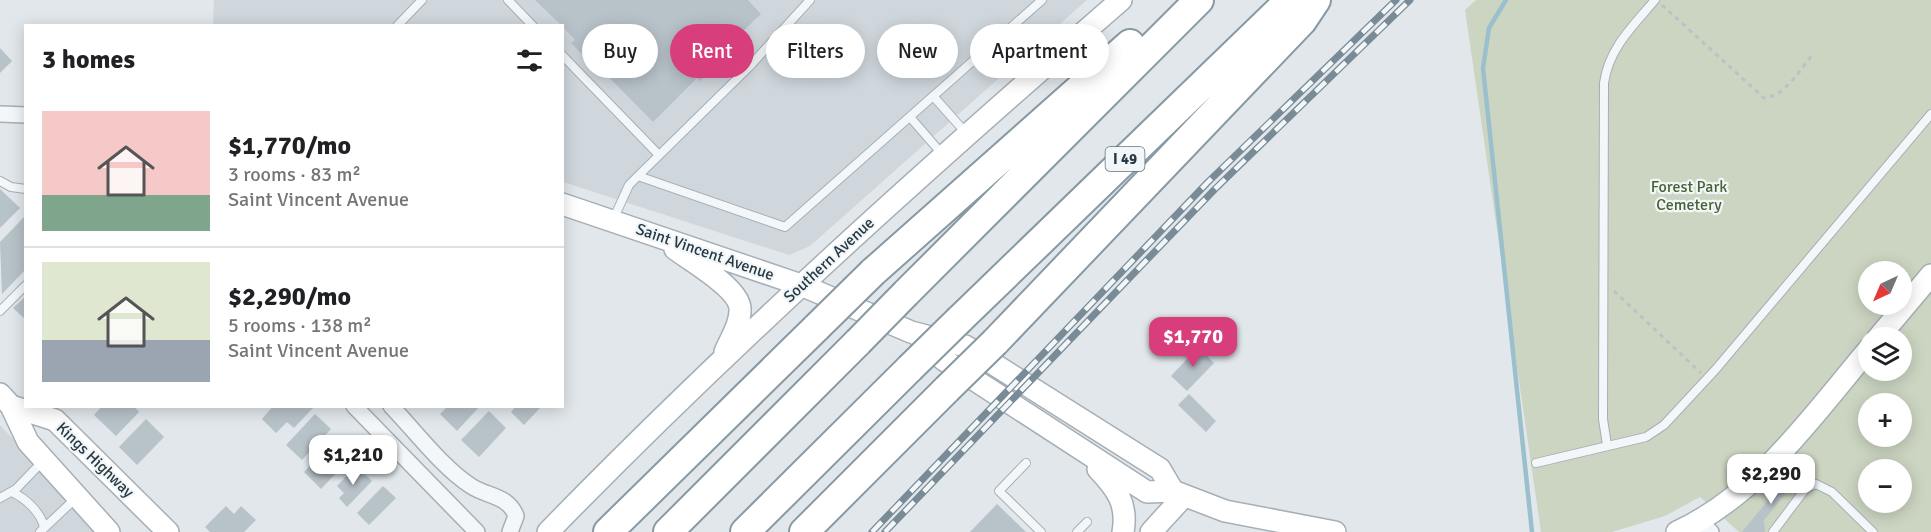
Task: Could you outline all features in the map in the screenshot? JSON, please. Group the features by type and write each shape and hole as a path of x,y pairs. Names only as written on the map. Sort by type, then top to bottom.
{"highway":[{"path":"608,532 873,273 962,191 1181,0"},
{"path":"668,532 1199,0"},
{"name":"I 49","path":"746,532 960,319 1290,0"},
{"path":"804,532 995,342 1302,21 1316,0"}],"street":[{"name":"Southern Avenue","path":"548,532 801,285 967,134 1121,0"},
{"path":"0,114 24,115"},
{"name":"Saint Vincent Avenue","path":"564,205 801,285 911,332 965,346 1160,469 1179,494"},
{"path":"657,236 716,279 738,301 737,325 720,363"},
{"path":"1887,327 1931,275"},
{"name":"Saint Vincent Avenue","path":"911,332 944,360 1147,492 1179,494 1233,513 1335,532"},
{"path":"1677,532 1705,526 1776,458 1858,362"},
{"name":"Kings Highway","path":"9,402 28,442 109,532"},
{"name":"Kings Highway","path":"9,402 54,420 168,532"},
{"path":"356,408 477,532"},
{"path":"393,408 468,484 508,502 516,516 510,532"},
{"path":"1077,447 1119,495 1125,509 1123,532"},
{"path":"1151,532 1179,494"}],"lane":[{"path":"399,24 422,0"},
{"path":"508,0 531,24"},
{"path":"612,221 629,185 749,67 810,0"},
{"path":"638,176 785,227 1042,0"},
{"path":"1607,445 1603,419 1606,74 1615,48 1656,0"},
{"path":"564,58 659,155"},
{"path":"933,96 967,134"},
{"path":"1536,463 1646,436 1659,430 1707,378 1931,114"},
{"path":"910,117 944,155"},
{"path":"0,181 11,187 24,189"},
{"path":"0,311 24,287"},
{"path":"0,498 12,492 44,460"},
{"path":"1026,463 999,491 1041,532"},
{"path":"1773,532 1806,488 1816,484 1832,492 1873,532"},
{"path":"12,492 22,498 42,518 42,530"},
{"path":"42,530 78,497"},
{"path":"1077,532 1087,522"}],"path":[{"path":"1656,0 1764,98 1778,94 1784,89 1813,54"},
{"path":"1604,282 1707,378"}],"shaded area":[{"path":"214,0 1087,0 1060,24 970,24 970,78 999,78 810,246 789,255 564,182 564,24 213,24"},
{"path":"0,425 97,530 99,532 0,532"}],"green space":[{"name":"Forest Park Cemetery","path":"1476,0 1931,0 1931,532 1739,532 1700,497 1665,516 1612,532 1541,532 1465,10"}],"building":[{"path":"535,0 748,0 761,14 751,24 670,24 670,78 697,78 653,122 610,78 658,78 658,24 582,24 582,54 571,43 575,40 564,28 564,24 560,24"},
{"path":"0,48 12,61 0,73"},
{"path":"0,189 20,208 0,228"},
{"path":"24,217 24,271 2,294 0,242"},
{"path":"24,298 24,318 13,308"},
{"path":"1201,344 1209,352 1206,355 1214,363 1187,391 1171,376"},
{"path":"1189,394 1216,421 1206,432 1178,405"},
{"path":"100,408 136,408 139,412 116,436 94,415"},
{"path":"271,408 313,408 294,428 287,422 276,433 262,419"},
{"path":"446,408 478,408 457,431 440,414"},
{"path":"514,408 540,408 524,425 511,412"},
{"path":"489,411 506,428 479,457 461,440"},
{"path":"315,414 331,429 302,460 286,445"},
{"path":"146,419 164,437 137,465 119,447"},
{"path":"339,436 356,452 321,489 304,472"},
{"path":"356,466 372,481 347,507 339,498 344,493 337,486"},
{"path":"1793,470 1800,476 1764,520 1765,532 1742,532"},
{"path":"383,486 396,498 369,525 357,513"},
{"path":"997,504 1026,532 970,532"},
{"path":"226,506 234,514 241,506 256,520 244,532 210,532 205,527"}],"waterway":[{"path":"1506,0 1489,28 1483,68 1532,532"}],"railway":[{"path":"872,532 1208,182 1396,0"},
{"path":"885,532 1215,189 1410,0"}]}
